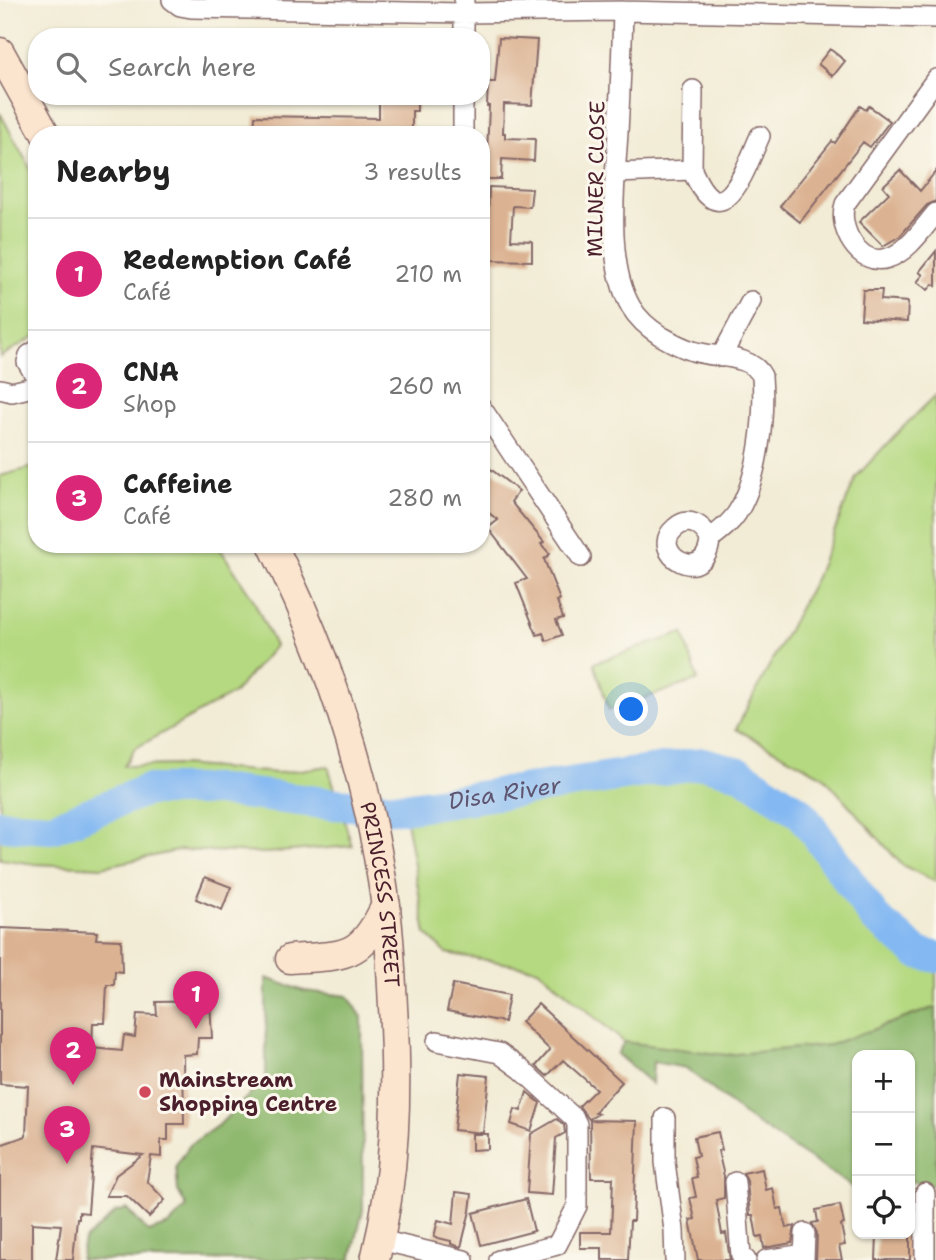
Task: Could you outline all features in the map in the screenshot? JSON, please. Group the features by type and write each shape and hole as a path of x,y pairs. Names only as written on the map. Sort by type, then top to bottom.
{"street":[{"path":"172,0 180,6 191,8 464,6 623,11 863,8 936,18"},
{"path":"464,6 464,28"},
{"name":"MILNER CLOSE","path":"623,11 615,241 618,267 631,308 645,324 690,351 737,359 758,369 762,376 759,440 748,490 730,523 710,539"},
{"path":"0,52 28,103"},
{"path":"936,79 845,204 842,218 847,236 855,246 870,258 878,260 890,258 904,248 936,213"},
{"path":"693,90 692,170 704,192 714,198 726,198 737,186 760,136"},
{"path":"29,105 41,126"},
{"path":"463,105 463,126"},
{"path":"616,173 692,170"},
{"path":"721,356 751,301"},
{"path":"0,389 12,392 28,388"},
{"path":"490,422 582,557"},
{"name":"PRINCESS STREET","path":"276,553 326,664 375,841 386,905 395,1031 396,1113 393,1156 378,1250"},
{"path":"290,959 341,954 362,945 378,923 386,905"},
{"path":"437,1041 499,1053 521,1069 574,1118 578,1129 577,1206 561,1252 499,1260"},
{"path":"665,1118 665,1162 675,1260"},
{"path":"734,1182 738,1258"},
{"path":"925,1193 925,1260"},
{"path":"766,1260 804,1257 805,1233"},
{"path":"378,1250 464,1260"}],"green space":[{"path":"0,113 28,164 28,340 0,357"},
{"path":"936,395 936,882 902,865 823,776 736,729 816,577 856,477"},
{"path":"28,468 28,553 223,553 253,599 275,646 234,693 134,749 124,766 181,765 278,773 328,766 352,846 266,853 181,850 102,867 34,864 0,859 0,476"},
{"path":"683,633 698,680 609,710 594,663"},
{"path":"703,763 740,773 801,813 875,918 918,953 936,957 936,1007 830,1045 726,1055 624,1042 538,969 446,953 426,934 404,808"},
{"path":"266,978 304,991 348,996 362,1017 363,1210 351,1260 80,1260 84,1240 116,1212 127,1209 148,1232 169,1225 187,1207 178,1191 176,1166 190,1145 221,1123 266,1078"},
{"path":"936,1007 936,1186 915,1182 915,1050 852,1050 852,1187 748,1118 686,1068 653,1062 652,1084 617,1054 624,1042 726,1055 830,1045"}],"building":[{"path":"499,38 537,40 532,105 504,104 503,133 505,138 535,139 534,161 502,159 501,179 490,179 490,126 487,105 490,105 490,82 495,82"},
{"path":"830,49 845,61 833,76 818,64"},
{"path":"379,105 417,105 417,111 412,111 412,126 254,126 255,116 379,118"},
{"path":"860,106 866,110 869,106 890,121 870,147 863,142 800,222 780,206 832,141 835,143"},
{"path":"900,170 920,191 936,171 936,201 927,205 900,236 883,246 859,222 889,193 883,186"},
{"path":"490,187 532,189 530,207 513,206 511,240 532,241 532,261 490,260"},
{"path":"936,251 936,286 933,284 928,290 917,282 923,275 919,272"},
{"path":"863,290 882,290 881,300 908,302 907,322 861,319"},
{"path":"490,469 519,491 511,502 544,542 541,544 550,554 544,559 560,600 557,601 563,618 556,620 562,635 546,641 543,633 537,635 516,583 527,579 490,531 490,526 498,520 490,514"},
{"path":"205,877 231,887 222,910 196,899"},
{"name":"Mainstream Shopping Centre","path":"0,928 97,932 96,939 121,940 122,972 115,971 114,985 107,985 105,1023 93,1023 92,1048 122,1051 124,1035 135,1037 137,1014 157,1015 156,1002 210,1001 212,1038 198,1038 197,1054 183,1055 184,1124 168,1124 168,1140 161,1140 161,1157 151,1156 147,1181 165,1200 149,1217 127,1196 106,1196 116,1175 143,1155 93,1149 88,1213 79,1212 77,1218 73,1260 56,1260 61,1225 32,1223 32,1260 0,1260 0,1145 26,1136 28,1086 0,1084"},
{"path":"453,984 509,995 504,1022 447,1011"},
{"path":"538,1004 622,1082 600,1106 595,1113 598,1114 589,1119 579,1106 596,1089 563,1060 547,1076 536,1066 550,1050 521,1022"},
{"path":"460,1073 489,1076 483,1133 454,1130"},
{"path":"527,1092 540,1103 531,1131 511,1124 515,1109 521,1111"},
{"path":"557,1119 564,1125 565,1133 556,1138 552,1195 527,1193 531,1134"},
{"path":"590,1120 637,1121 633,1221 630,1221 628,1260 602,1260 602,1248 580,1248 580,1232 611,1232 613,1178 591,1178"},
{"path":"718,1132 722,1150 718,1151 724,1176 724,1198 716,1200 722,1234 726,1233 730,1260 698,1260 690,1220 695,1219 690,1198 696,1197 692,1178 697,1177 693,1157 698,1156 694,1137"},
{"path":"472,1134 488,1134 488,1149 472,1150"},
{"path":"762,1169 766,1190 773,1188 777,1209 782,1208 786,1228 795,1226 792,1243 764,1248 762,1236 757,1237 753,1215 750,1215 747,1181 743,1173"},
{"path":"456,1192 472,1194 461,1247 451,1244 451,1241 434,1237 438,1220 453,1224"},
{"path":"526,1199 534,1231 481,1245 473,1213"},
{"path":"840,1205 845,1245 839,1246 842,1260 816,1260 817,1233 812,1223 818,1222 816,1210"},
{"path":"877,1239 910,1239 910,1260 876,1260"}],"waterway":[{"name":"Disa River","path":"0,825 52,828 147,790 217,790 333,804 404,808 703,763 740,773 801,813 875,918 918,953 936,957"}],"place":[{"name":"Redemption Café","path":"196,1029"},
{"name":"CNA","path":"73,1085"},
{"name":"Mainstream Shopping Centre","path":"145,1092"},
{"name":"Caffeine","path":"67,1164"}]}
